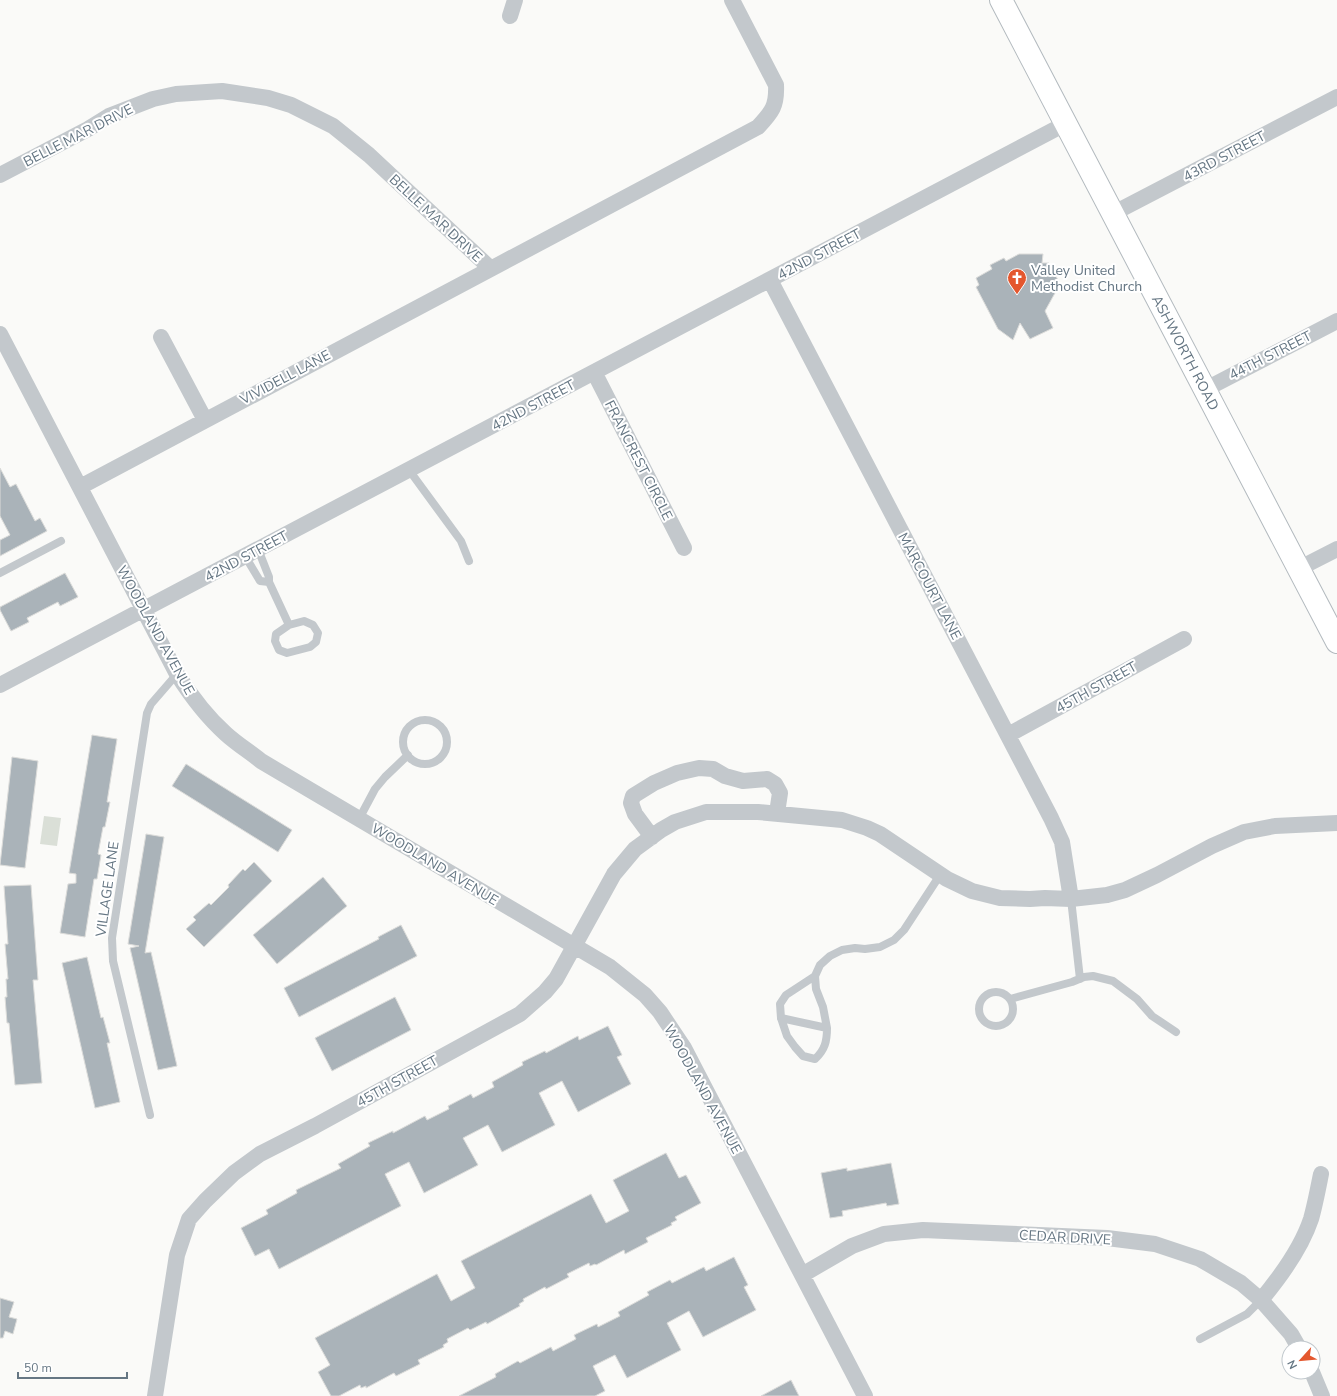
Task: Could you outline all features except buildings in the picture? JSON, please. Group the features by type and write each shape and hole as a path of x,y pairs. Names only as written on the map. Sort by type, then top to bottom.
{"main road":[{"name":"ASHWORTH ROAD","path":"1000,0 1337,642"}],"street":[{"path":"510,16 515,0"},
{"name":"BELLE MAR DRIVE","path":"0,175 109,116 153,99 176,94 222,91 268,98 291,105 333,126 369,155 490,268 758,127 770,114 776,98 776,85 732,0"},
{"name":"43RD STREET","path":"1112,214 1337,97"},
{"name":"42ND STREET","path":"0,685 1065,124"},
{"name":"VIVIDELL LANE","path":"80,487 490,268"},
{"name":"MARCOURT LANE","path":"770,280 1051,818 1062,842 1071,899"},
{"name":"44TH STREET","path":"1204,390 1337,321"},
{"path":"161,337 205,420"},
{"name":"WOODLAND AVENUE","path":"2,343 80,487 177,674 208,717 227,735 261,761 610,967 645,995 660,1012 684,1048 865,1396"},
{"name":"FRANCREST CIRCLE","path":"594,372 684,548"},
{"path":"1298,569 1337,549"},
{"name":"45TH STREET","path":"1008,735 1184,639"},
{"path":"652,837 635,814 631,804 634,796 654,783 677,773 699,768 713,769 725,776 743,781 767,779 775,784 780,793 777,814"},
{"name":"45TH STREET","path":"155,1396 177,1255 189,1219 204,1201 234,1173 260,1154 315,1126 520,1014 545,992 556,979 614,874 635,849 675,822 706,812 758,812 842,820 880,834 940,875 972,891 1000,898 1030,899 1071,899 1107,895 1125,890 1212,846 1244,832 1275,826 1337,823"},
{"path":"1261,1300 1278,1280 1302,1240 1311,1219 1321,1174"},
{"name":"CEDAR DRIVE","path":"802,1275 852,1246 884,1234 923,1230 1108,1238 1155,1244 1200,1259 1241,1283 1261,1300 1291,1334 1294,1340"},
{"path":"1315,1380 1322,1396"}],"lane":[{"path":"409,470 461,541 469,561"},
{"path":"0,573 61,541"},
{"path":"251,553 269,577 269,582 289,625"},
{"path":"251,553 260,581 269,582"},
{"path":"304,621 313,625 318,633 316,642 310,647 287,653 279,650 275,641 276,634 289,625 304,621"},
{"name":"VILLAGE LANE","path":"150,1115 113,960 112,938 147,713 151,704 177,674"},
{"path":"422,720 429,720 436,723 446,734 447,747 441,758 436,761 424,764 412,760 408,755 405,749 405,734 409,727 415,723 422,720"},
{"path":"359,819 375,789 408,755"},
{"path":"815,976 786,995 780,1004 781,1018 787,1036 803,1056 815,1059 821,1054 825,1046 827,1028 823,1006 816,989 815,976 820,965 830,956 842,950 880,947 894,940 904,930 940,875"},
{"path":"1071,899 1080,979"},
{"path":"1010,999 1093,976 1113,981 1137,999 1152,1016 1176,1032"},
{"path":"997,992 1004,994 1010,999 1012,1014 1004,1024 999,1026 988,1024 980,1016 978,1009 984,996 997,992"},
{"path":"781,1018 827,1028"},
{"path":"1200,1339 1247,1314 1261,1300"}],"shaded area":[{"path":"44,816 61,818 57,846 40,844"}],"place":[{"name":"Valley United Methodist Church","path":"1017,295"}]}
